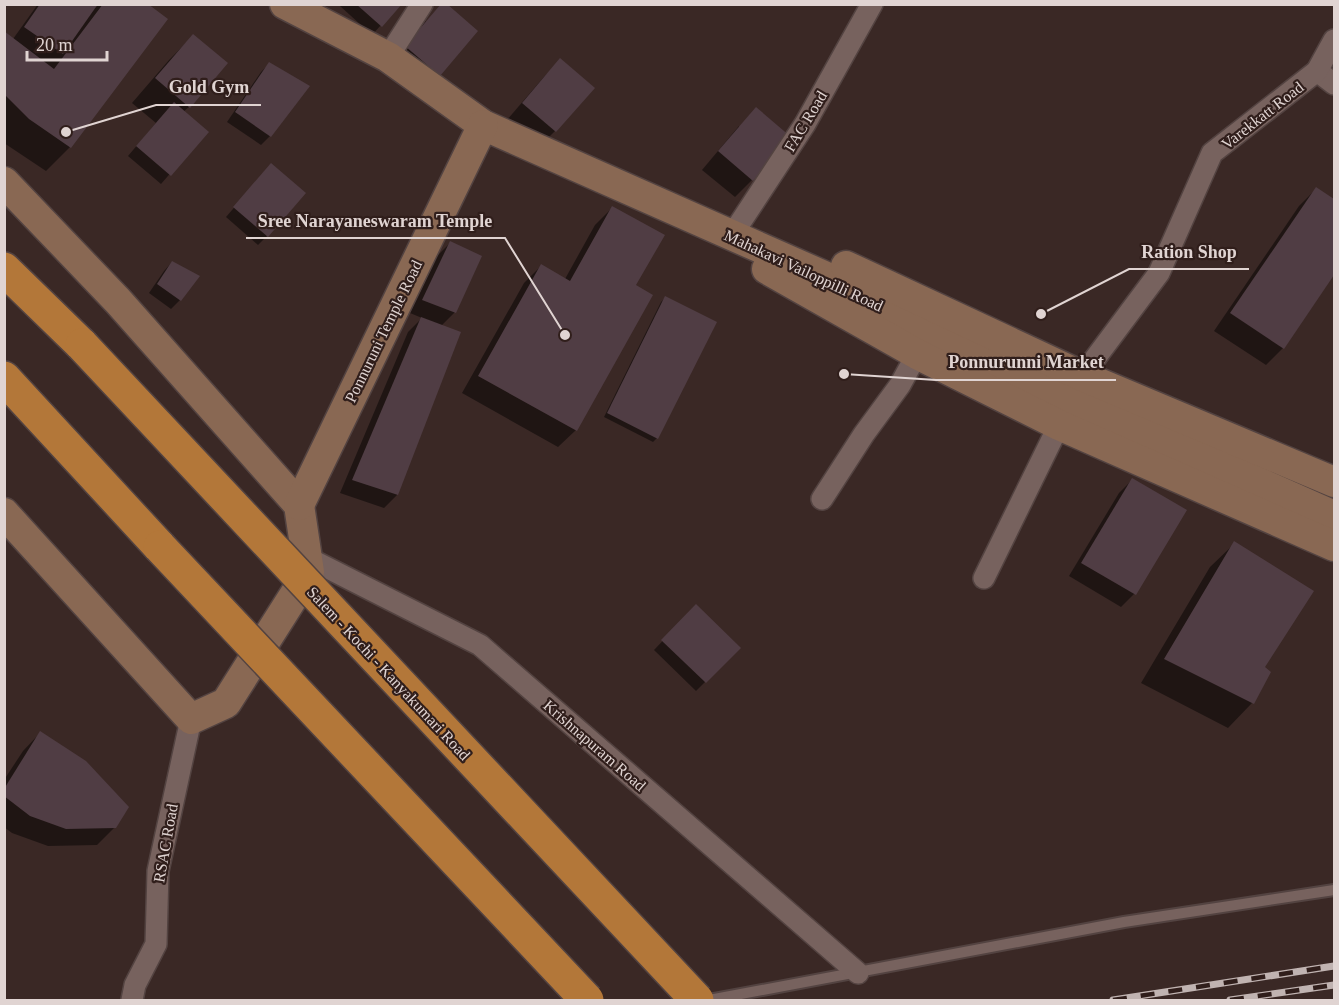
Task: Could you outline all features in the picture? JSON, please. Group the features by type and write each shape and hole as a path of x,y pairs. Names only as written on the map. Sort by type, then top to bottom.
{"highway":[{"name":"Salem - Kochi - Kanyakumari Road","path":"4,269 82,345 697,1000"},
{"path":"13,388 587,1000"}],"main road":[{"name":"Mahakavi Vailoppilli Road","path":"285,4 388,57 483,125 824,276 976,356 1335,516"},
{"name":"Ponnuruni Temple Road","path":"299,505 483,125"},
{"path":"4,182 118,301 299,505 309,572 226,703 191,719 4,513"},
{"path":"1335,482 1082,376 780,235 744,240 764,267 917,354 1059,425 1335,546"}],"street":[{"path":"388,57 422,4"},
{"name":"FAC Road","path":"744,240 872,4"},
{"name":"Varekkatt Road","path":"1082,376 1159,273 1212,153 1317,71 1335,40"},
{"path":"1317,71 1335,84"},
{"path":"822,499 864,434 900,385 917,354"},
{"path":"984,578 1059,425"},
{"name":"Krishnapuram Road","path":"306,557 480,645 858,973"},
{"name":"RSAC Road","path":"132,1000 135,985 156,944 158,871 191,719"}],"lane":[{"path":"709,1000 1124,922 1335,890"}],"building":[{"path":"40,4 98,4 63,54 24,27"},
{"path":"103,4 148,4 168,19 71,148 29,119 4,94 4,31 54,69"},
{"path":"356,4 402,4 382,27"},
{"path":"441,4 447,4 478,31 440,76 405,46"},
{"path":"193,34 228,63 190,108 155,78"},
{"path":"560,58 595,88 556,132 522,103"},
{"path":"269,62 310,86 271,137 235,112"},
{"path":"174,102 209,132 171,176 136,146"},
{"path":"756,107 791,137 753,181 718,151"},
{"path":"271,163 306,193 268,237 233,207"},
{"path":"1316,187 1334,199 1334,275 1284,349 1230,313"},
{"path":"612,206 665,235 636,285 653,295 577,431 478,376 541,264 570,281"},
{"path":"450,241 482,256 456,313 422,300"},
{"path":"172,261 200,276 181,301 157,284"},
{"path":"665,296 717,322 658,439 607,413"},
{"path":"421,317 461,332 398,495 352,480"},
{"path":"1132,478 1187,510 1136,595 1081,563"},
{"path":"1234,541 1314,591 1265,667 1271,672 1254,704 1164,659"},
{"path":"696,604 741,648 706,683 661,640"},
{"path":"40,731 86,761 129,807 116,828 66,829 30,816 4,796 4,789"}],"railway":[{"path":"1113,1000 1334,966"},
{"path":"1230,1000 1334,985"}],"place":[{"name":"Gold Gym","path":"66,132"},
{"name":"Ration Shop","path":"1041,314"},
{"name":"Sree Narayaneswaram Temple","path":"565,335"},
{"name":"Ponnurunni Market","path":"844,374"}]}
